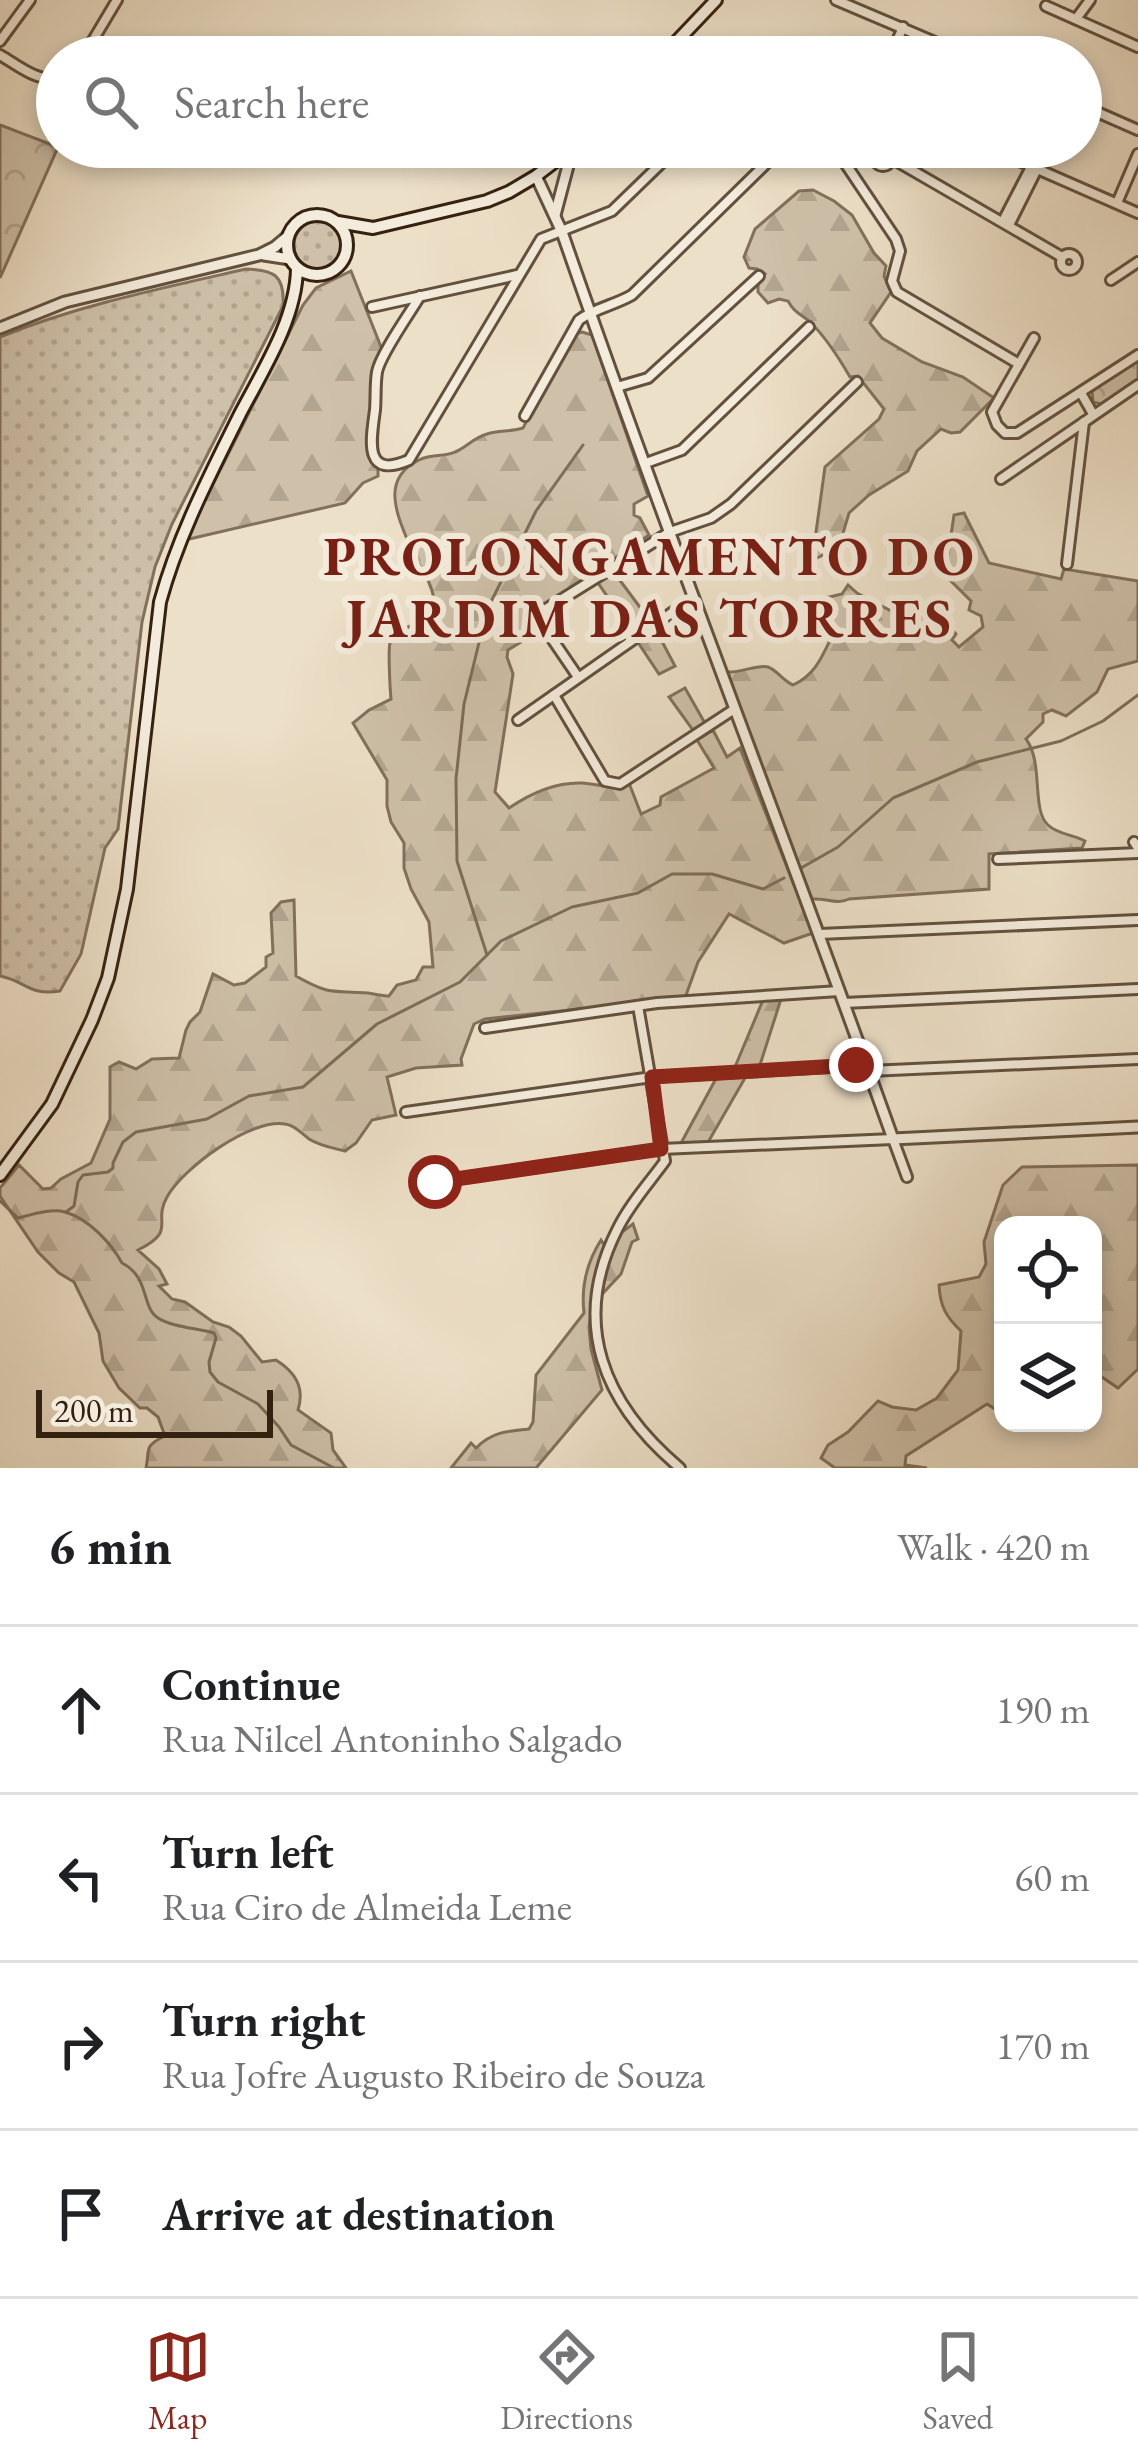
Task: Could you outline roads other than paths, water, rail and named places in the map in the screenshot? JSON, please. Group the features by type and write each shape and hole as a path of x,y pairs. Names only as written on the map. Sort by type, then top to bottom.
{"main road":[{"path":"682,36 716,0"},
{"path":"0,1175 52,1104 108,978 128,889 155,629 168,571 294,298 288,236 294,225 315,215 373,228 487,201 546,168"},
{"path":"338,222 345,232 347,255"},
{"path":"293,264 308,274 331,273 373,228"},
{"path":"294,298 320,276"}],"street":[{"path":"0,40 30,0"},
{"path":"96,36 117,0"},
{"path":"836,0 923,36"},
{"path":"1076,19 1090,0"},
{"path":"1046,6 1138,47"},
{"path":"899,36 903,27"},
{"path":"0,55 36,76"},
{"path":"1102,114 1138,130"},
{"path":"1117,203 1138,154"},
{"path":"555,215 567,168"},
{"path":"420,296 379,366 372,452 383,466 409,460 541,239 612,211 658,168"},
{"path":"525,416 572,330 590,312 632,295 762,168"},
{"path":"848,168 896,239 900,251 892,281 897,292 1019,364"},
{"path":"913,168 1062,257"},
{"path":"1006,223 1034,168 1138,213"},
{"path":"536,176 562,232 907,1177"},
{"path":"0,328 81,298 259,255 288,236"},
{"path":"259,255 293,264"},
{"path":"1111,280 1138,262"},
{"path":"372,307 518,275"},
{"path":"617,387 648,378 759,276"},
{"path":"646,463 682,450 809,327"},
{"path":"1034,338 995,404 992,416 1005,433 1017,434 1138,355"},
{"path":"578,677 541,620 542,613 670,532 710,518 731,504 857,382"},
{"path":"1001,479 1138,385"},
{"path":"1081,393 1094,414"},
{"path":"1067,564 1084,421"},
{"path":"518,720 693,598"},
{"path":"554,695 605,781 615,784 625,782 733,710"},
{"path":"998,859 1137,848"},
{"path":"820,934 1138,920"},
{"path":"844,1003 1138,989"},
{"path":"484,1028 638,1006 839,991"},
{"path":"638,1006 665,1161 619,1226 603,1262 596,1338 622,1404 650,1443 680,1468"},
{"path":"406,1112 652,1077 1138,1059"},
{"path":"435,1182 661,1149 1138,1127"}],"waterway":[{"path":"487,955 457,861 456,779 464,704 487,610 536,511 583,445"},
{"path":"801,868 838,847 893,798 977,762 1061,741 1103,721 1138,695"},
{"path":"66,1212 74,1206 83,1175 113,1168 123,1142 136,1132 207,1119 249,1096 303,1087 377,1024 460,982 501,941 572,907 638,893 672,874 712,874 763,889 784,878"},
{"path":"0,1201 18,1218 59,1211 91,1226 137,1276 158,1318 214,1333 209,1362 218,1382 258,1404 291,1445 334,1468"}],"district":[{"name":"PROLONGAMENTO DO JARDIM DAS TORRES","path":"650,587"}]}
